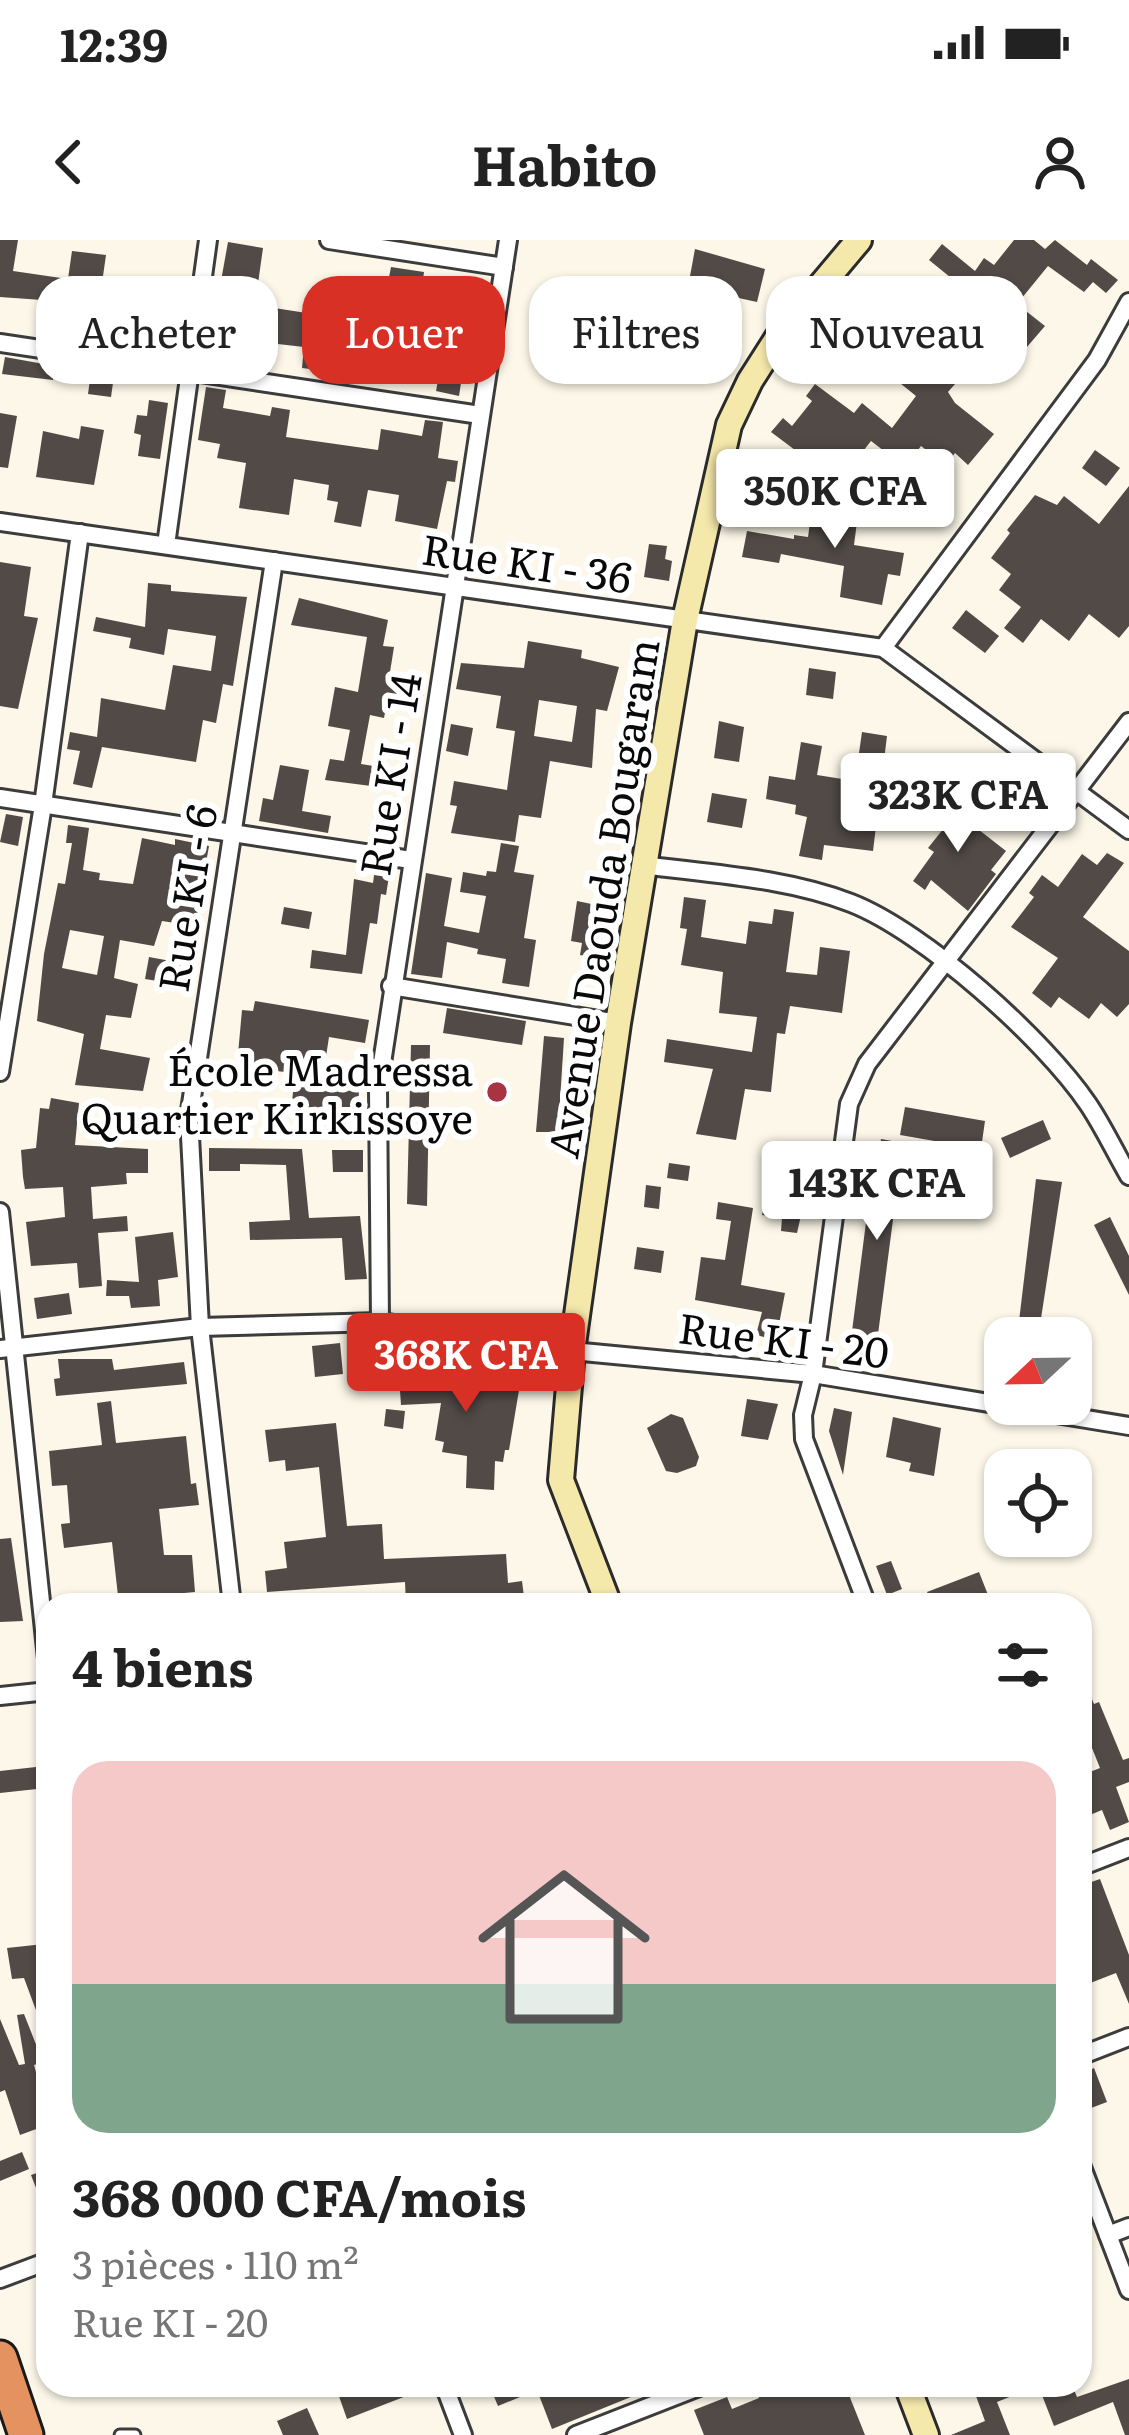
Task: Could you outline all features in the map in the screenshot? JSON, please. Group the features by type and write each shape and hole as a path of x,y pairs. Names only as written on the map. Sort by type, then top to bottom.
{"highway":[{"path":"0,2358 26,2435"}],"street":[{"path":"203,276 208,240"},
{"path":"329,240 504,267"},
{"name":"Rue KI - 14","path":"380,1322 378,1089 508,240"},
{"name":"Avenue Daouda Bougaram","path":"604,1593 561,1480 572,1351 618,1023 685,620 729,424 780,334 859,240"},
{"path":"883,648 1097,360 1129,302"},
{"path":"0,343 36,348"},
{"path":"166,545 187,384"},
{"path":"275,384 480,415"},
{"name":"Rue KI - 36","path":"0,522 883,648 1129,830"},
{"path":"0,1072 80,533"},
{"name":"Rue KI - 6","path":"231,1593 200,1327 189,1117 274,561"},
{"path":"862,1593 804,1439 803,1415 813,1374 849,1104 868,1064 1129,722"},
{"path":"0,798 411,860"},
{"path":"644,865 778,883 874,913 947,964 1038,1044 1088,1103 1129,1176"},
{"path":"391,986 618,1023"},
{"path":"0,1212 6,1349 38,1593"},
{"name":"Rue KI - 20","path":"6,1349 200,1327 380,1322 572,1351 813,1374 1129,1426"},
{"path":"0,1696 36,1692"},
{"path":"1092,1862 1129,1848"},
{"path":"1092,2051 1129,2037"},
{"path":"1092,2193 1129,2290"},
{"path":"1108,2235 1129,2227"},
{"path":"0,2279 36,2266"},
{"path":"449,2397 463,2435"},
{"path":"576,2435 673,2397"},
{"path":"912,2397 926,2435"}],"lane":[{"path":"120,2435 135,2435"}],"building":[{"path":"0,240 18,240 13,271 47,276 36,276 36,300 0,297"},
{"path":"1014,240 1034,240 1045,249 1055,240 1087,265 1091,259 1118,280 1106,293 1093,282 1084,292 1048,266 1027,292 1027,276 949,276 929,260 942,244 975,271 984,258 994,265"},
{"path":"228,242 263,248 259,276 222,276"},
{"path":"695,249 765,269 757,302 742,299 742,276 690,276"},
{"path":"72,251 106,255 103,276 68,276"},
{"path":"391,267 424,272 423,276 389,276"},
{"path":"278,309 302,312 302,347 278,344"},
{"path":"1027,312 1045,326 1027,347"},
{"path":"5,357 36,363 36,378 2,374"},
{"path":"89,384 113,384 111,397 88,394"},
{"path":"437,384 461,384 459,396 436,391"},
{"path":"815,384 854,413 862,403 892,428 916,396 901,384 955,384 948,392 955,403 994,434 968,465 955,453 946,465 921,446 905,467 871,441 843,477 819,459 815,465 771,432 783,418 792,426 812,401 806,396"},
{"path":"206,387 226,390 223,408 270,416 272,407 290,410 286,437 378,450 381,429 422,436 425,420 443,422 438,458 458,461 455,482 447,481 437,529 395,521 399,495 368,490 361,527 334,522 338,502 327,500 329,485 294,479 289,515 239,508 246,463 217,458 220,444 198,440"},
{"path":"149,400 168,403 160,459 138,456 137,415 147,416"},
{"path":"0,413 17,416 8,468 0,467"},
{"path":"81,426 104,430 94,485 36,477 43,431 79,439"},
{"path":"1095,450 1120,468 1106,486 1082,468"},
{"path":"1129,486 1129,626 1119,638 1089,614 1069,641 1041,619 1023,643 1004,628 1021,607 999,590 1011,574 991,558 1010,533 1007,530 1035,495 1057,505 1064,496 1099,524"},
{"path":"838,488 861,491 854,545 904,553 900,576 888,574 882,605 840,597 844,566 781,554 779,563 742,557 747,531 808,537 811,515 834,518"},
{"path":"649,544 667,546 665,559 672,561 669,581 644,577"},
{"path":"0,562 31,567 24,616 38,618 18,709 0,706"},
{"path":"148,583 171,585 171,591 247,597 233,686 223,684 216,723 203,720 196,762 102,747 92,788 73,784 80,751 67,749 70,732 97,737 101,698 165,710 173,665 211,671 216,636 168,629 164,655 129,648 131,638 93,631 96,617 145,627"},
{"path":"299,598 388,620 383,646 394,647 390,672 426,678 423,698 403,695 401,705 387,702 384,718 370,715 361,764 398,770 394,789 325,780 330,759 344,761 350,730 328,726 335,687 358,692 367,637 291,625"},
{"path":"966,610 999,636 985,653 952,628"},
{"path":"528,641 582,650 581,658 619,667 607,711 596,709 592,768 550,761 541,818 519,815 515,842 451,833 457,806 450,805 454,781 507,790 515,731 496,728 501,696 456,689 461,663 524,668","holes":["539,700 577,706 572,742 534,736"]},
{"path":"809,668 836,672 833,699 806,695"},
{"path":"719,721 744,727 739,762 714,758"},
{"path":"451,724 473,728 468,756 446,751"},
{"path":"862,732 887,736 873,851 824,845 822,860 799,856 807,817 795,814 796,805 766,799 769,776 795,780 801,742 822,746 817,775 855,781"},
{"path":"280,765 309,770 302,811 331,816 328,833 259,821 263,798 273,800"},
{"path":"928,790 1006,851 991,870 996,874 968,911 931,880 925,890 913,881 934,852 928,848 944,828 915,806"},
{"path":"712,793 747,799 742,828 707,822"},
{"path":"6,814 23,817 18,846 0,842"},
{"path":"68,825 89,828 83,870 100,873 99,880 133,884 142,838 209,846 195,926 162,921 154,946 120,940 114,978 138,984 131,1018 106,1015 100,1049 150,1058 143,1091 75,1085 84,1034 37,1021 44,954 58,883 65,884 72,843 66,843","holes":["70,930 104,936 97,975 62,968"]},
{"path":"501,843 519,846 514,872 534,875 524,938 536,940 529,987 502,983 506,959 447,942 442,978 411,974 426,873 452,878 444,926 479,933 486,896 460,892 463,872 486,876 487,871 496,872"},
{"path":"1107,853 1124,863 1083,917 1129,951 1129,1004 1117,1017 1101,1003 1089,1019 1059,997 1051,1008 1032,993 1058,958 1011,927 1034,897 1029,893 1042,875 1058,887 1082,854 1097,865"},
{"path":"375,868 390,870 377,924 370,923 362,974 310,968 312,950 346,955 354,879 373,883"},
{"path":"684,897 706,900 701,937 746,944 749,921 772,924 774,909 794,912 786,972 817,975 820,947 850,951 842,1013 790,1006 785,1034 777,1033 771,1092 745,1089 736,1140 696,1134 713,1069 664,1062 667,1039 752,1052 757,1017 719,1013 723,972 681,965 687,929 680,928"},
{"path":"577,901 606,907 603,925 612,926 606,960 580,955 582,943 571,941"},
{"path":"284,907 312,912 309,929 281,924"},
{"path":"149,957 187,964 183,985 145,979"},
{"path":"255,1001 369,1020 365,1043 329,1037 322,1083 359,1090 358,1111 332,1110 329,1126 298,1122 300,1103 292,1102 295,1073 246,1068 247,1055 238,1054 242,1010 253,1011"},
{"path":"447,1008 526,1021 522,1045 443,1033"},
{"path":"544,1036 564,1038 558,1132 536,1132"},
{"path":"411,1045 430,1045 427,1206 407,1204"},
{"path":"51,1098 79,1103 75,1145 148,1149 148,1173 126,1173 127,1184 91,1187 93,1219 127,1216 128,1231 98,1233 102,1286 79,1288 77,1263 31,1266 26,1222 65,1217 63,1187 25,1189 23,1177 21,1150 36,1148 40,1108 49,1109"},
{"path":"905,1107 985,1121 981,1149 900,1135"},
{"path":"1043,1120 1051,1139 1010,1158 1001,1138"},
{"path":"881,1139 903,1143 877,1342 851,1339"},
{"path":"209,1148 302,1149 309,1218 360,1216 367,1279 345,1280 342,1238 250,1240 249,1222 290,1220 286,1165 240,1164 240,1171 209,1171"},
{"path":"332,1150 363,1150 363,1172 333,1172"},
{"path":"669,1163 690,1166 688,1181 667,1178"},
{"path":"1036,1179 1062,1182 1041,1317 1020,1317"},
{"path":"646,1185 661,1187 659,1209 644,1207"},
{"path":"766,1195 804,1202 797,1233 781,1231 782,1218 762,1215"},
{"path":"718,1202 753,1208 741,1285 785,1293 776,1340 756,1335 762,1312 695,1300 701,1257 725,1260 731,1221 716,1219"},
{"path":"1110,1217 1129,1256 1129,1295 1094,1225"},
{"path":"173,1232 178,1277 158,1280 160,1306 131,1308 129,1296 106,1296 107,1280 139,1282 135,1237"},
{"path":"637,1247 664,1251 661,1273 634,1269"},
{"path":"69,1293 72,1314 37,1319 34,1298"},
{"path":"340,1343 343,1374 315,1377 312,1346"},
{"path":"58,1359 112,1359 114,1370 184,1362 187,1384 56,1396"},
{"path":"425,1361 426,1368 520,1384 509,1450 503,1462 495,1461 494,1490 466,1488 467,1456 442,1452 444,1442 435,1440 441,1403 401,1405 398,1362"},
{"path":"747,1399 778,1404 768,1440 741,1436"},
{"path":"111,1401 116,1443 186,1436 191,1484 196,1483 199,1505 159,1509 164,1555 192,1555 195,1592 118,1593 112,1542 64,1548 61,1524 70,1523 67,1485 52,1486 49,1451 102,1445 97,1403"},
{"path":"834,1408 852,1412 843,1475 829,1431"},
{"path":"386,1409 405,1411 403,1429 384,1426"},
{"path":"671,1414 683,1418 699,1457 696,1466 677,1473 666,1471 647,1428"},
{"path":"893,1417 941,1428 934,1476 909,1471 911,1463 886,1457"},
{"path":"336,1423 347,1526 382,1524 384,1559 506,1554 508,1583 522,1581 524,1593 405,1593 405,1582 267,1592 265,1571 287,1568 284,1542 326,1537 319,1467 286,1471 285,1460 269,1462 265,1430"},
{"path":"11,1538 23,1621 0,1622 0,1539"},
{"path":"891,1561 902,1589 886,1593 876,1566"},
{"path":"979,1572 987,1593 927,1593"},
{"path":"1092,1699 1094,1704 1099,1702 1123,1760 1129,1758 1129,1782 1116,1787 1129,1822 1110,1830 1102,1810 1092,1814 1092,1771 1100,1768 1092,1748"},
{"path":"36,1767 36,1789 0,1793 0,1771"},
{"path":"1100,1879 1129,1955 1129,2004 1116,1973 1092,1982 1092,1882"},
{"path":"36,1945 36,2010 24,1978 12,1979 7,1948"},
{"path":"24,2014 36,2044 36,2129 20,2135 5,2090 0,2092 0,2019 19,2065 25,2064 17,2015"},
{"path":"1092,2069 1107,2102 1092,2108"},
{"path":"22,2152 29,2169 0,2181 0,2161"},
{"path":"1129,2379 1129,2435 1113,2402 1054,2426 1043,2397 1092,2397 1092,2392"},
{"path":"339,2397 404,2397 347,2419"},
{"path":"494,2397 520,2397 498,2406"},
{"path":"540,2397 631,2397 552,2429"},
{"path":"727,2397 732,2409 759,2398 850,2397 865,2435 704,2435 694,2410"},
{"path":"976,2397 1010,2397 997,2402 1010,2435 951,2435 985,2421"},
{"path":"307,2408 319,2435 283,2435 277,2421"}],"place":[{"name":"École Madressa Quartier Kirkissoye","path":"497,1092"}]}
